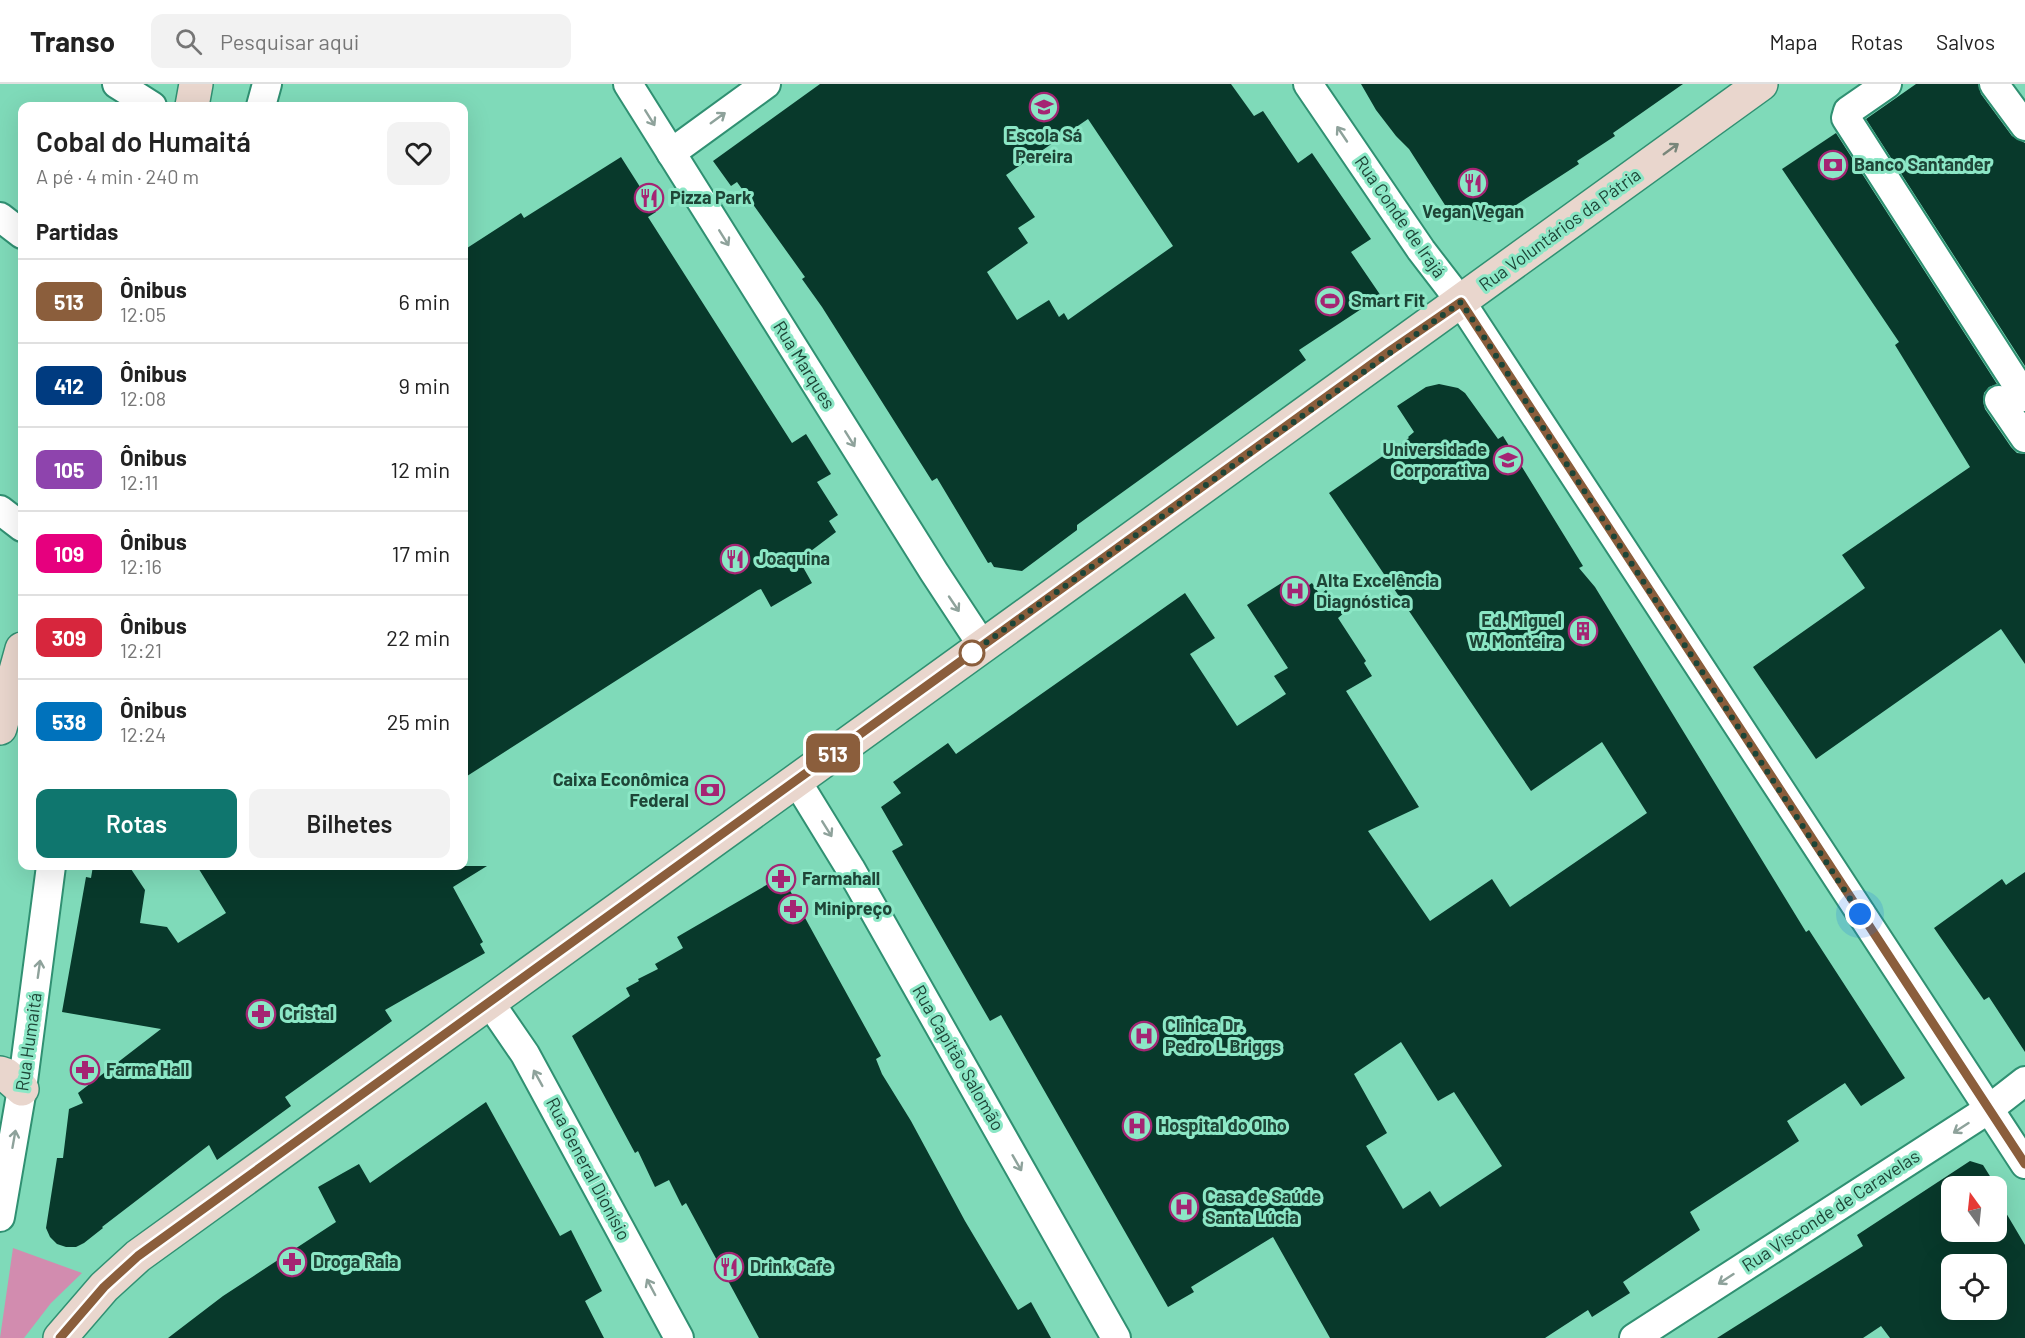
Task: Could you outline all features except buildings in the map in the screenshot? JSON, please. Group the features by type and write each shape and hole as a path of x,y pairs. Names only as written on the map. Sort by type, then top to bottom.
{"main road":[{"path":"193,102 195,84"},
{"name":"Rua Voluntários da Pátria","path":"60,1338 104,1287 138,1256 1761,84"},
{"path":"0,728 18,663"}],"street":[{"path":"117,84 146,102"},
{"path":"262,102 267,84"},
{"name":"Rua Marques","path":"628,84 982,645"},
{"path":"671,153 766,84"},
{"name":"Rua Conde de Irajá","path":"1308,84 1421,250 1461,302 2025,1164"},
{"path":"1887,84 1848,111 1846,118 2012,398 2025,438"},
{"path":"1994,84 2025,126"},
{"path":"0,217 18,231"},
{"path":"0,510 18,524"},
{"name":"Rua Capitão Salomão","path":"796,780 850,868 1116,1338"},
{"name":"Rua Humaitá","path":"0,1217 11,1081 50,870"},
{"name":"Rua General Dionísio","path":"490,1003 530,1063 679,1338"},
{"name":"Rua Visconde de Caravelas","path":"1634,1338 1989,1109 2025,1081"}],"shaded area":[{"path":"13,1248 82,1273 51,1303 24,1338 0,1338"}],"bus line":[{"name":"513","path":"60,1338 104,1287 138,1256 982,645 1461,302 2025,1164"}],"place":[{"name":"Escola Sá Pereira","path":"1044,107"},
{"name":"Banco Santander","path":"1833,165"},
{"name":"Vegan Vegan","path":"1473,183"},
{"name":"Pizza Park","path":"649,198"},
{"name":"Smart Fit","path":"1330,301"},
{"name":"Universidade Corporativa","path":"1508,460"},
{"name":"Joaquina","path":"735,559"},
{"name":"Alta Excelência Diagnóstica","path":"1295,591"},
{"name":"Ed. Miguel W. Monteira","path":"1583,631"},
{"name":"Caixa Econômica Federal","path":"710,790"},
{"name":"Farmahall","path":"781,879"},
{"name":"Minipreço","path":"793,909"},
{"name":"Cristal","path":"261,1014"},
{"name":"Clinica Dr. Pedro L Briggs","path":"1144,1036"},
{"name":"Farma Hall","path":"85,1070"},
{"name":"Hospital do Olho","path":"1137,1126"},
{"name":"Casa de Saúde Santa Lúcia","path":"1184,1207"},
{"name":"Droga Raia","path":"292,1262"},
{"name":"Drink Cafe","path":"729,1267"}],"route":[{"path":"972,653 966,657 1461,302 1860,914"}]}
